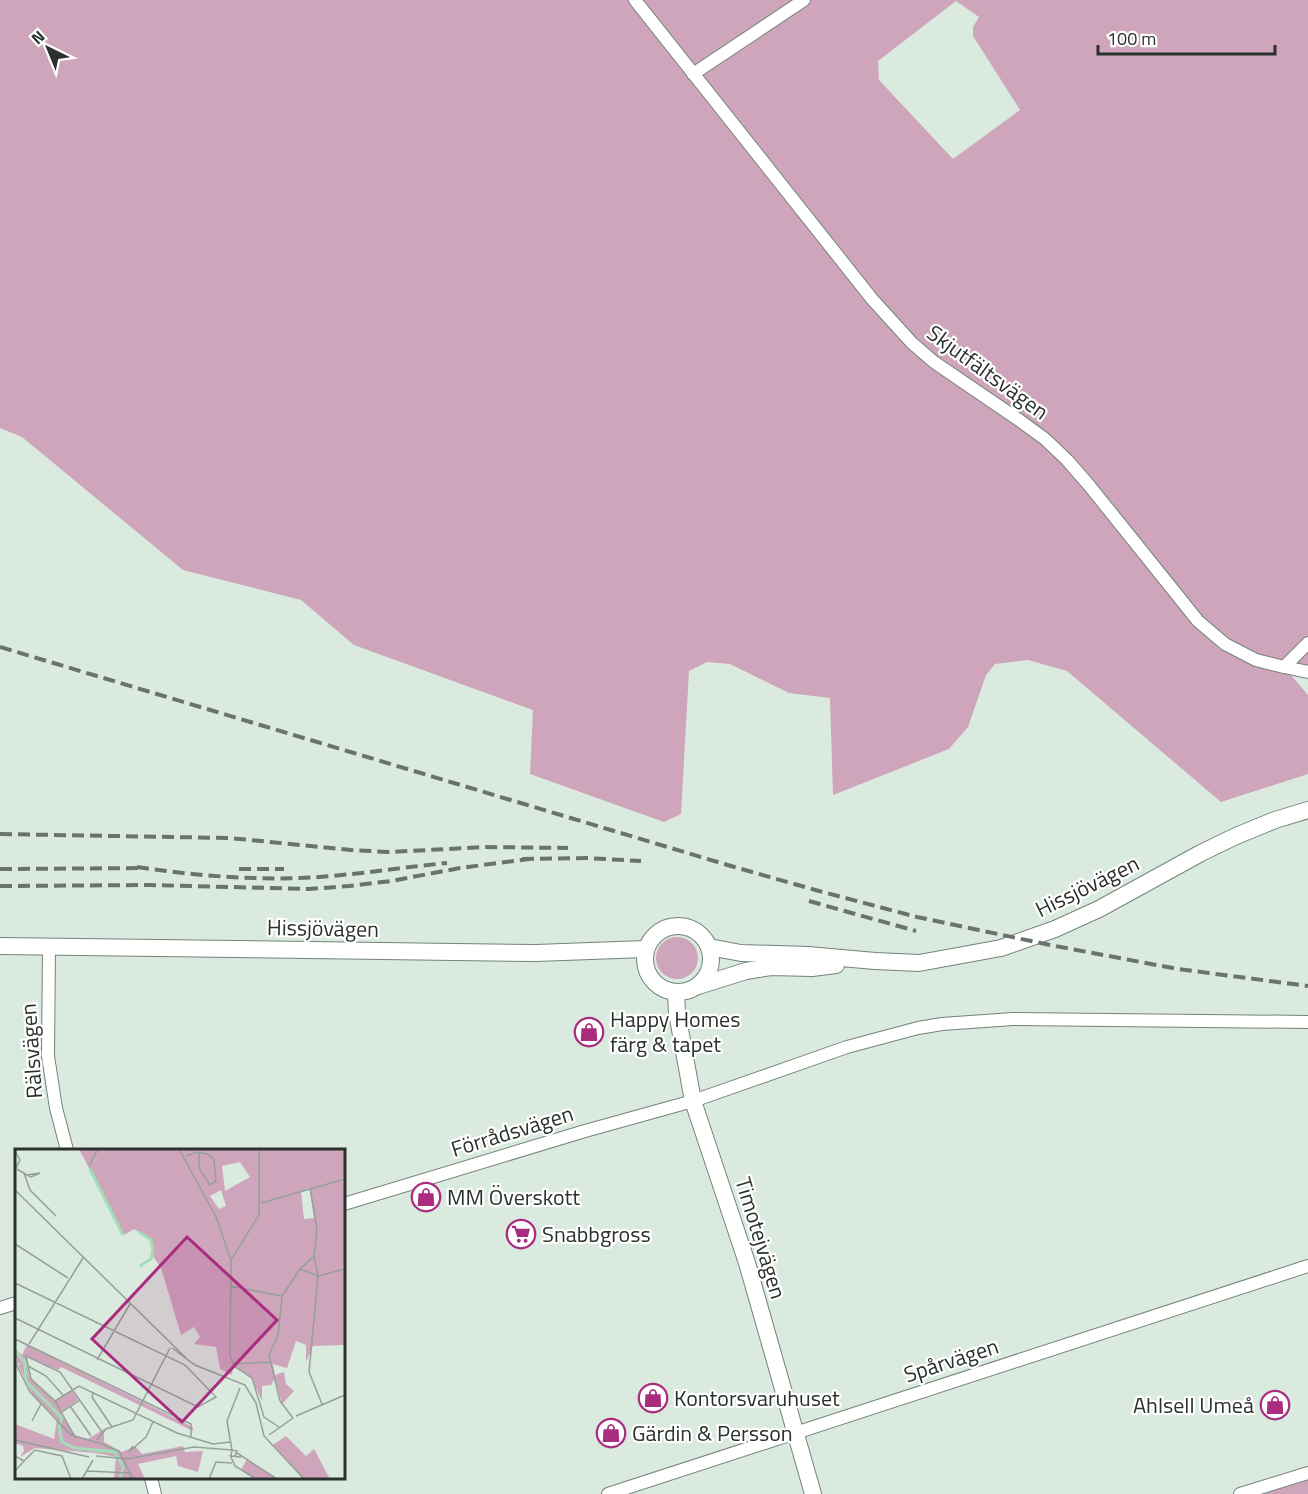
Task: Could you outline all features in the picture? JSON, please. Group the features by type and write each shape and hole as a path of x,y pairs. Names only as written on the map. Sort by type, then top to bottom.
{"main road":[{"name":"Hissjövägen","path":"710,947 741,954 808,955 919,963 1001,948 1055,929 1099,909 1236,836 1275,820 1308,810"},
{"path":"686,926 696,931 710,947 711,956 705,978 698,986 682,992 669,992 658,986 649,977 645,968 645,949 648,942 656,933 666,928 686,926"},
{"name":"Hissjövägen","path":"0,946 536,953 645,949"},
{"name":"Hissjövägen","path":"698,986 746,971 771,968 812,968 875,961"},
{"name":"Timotejvägen","path":"676,993 677,1013 693,1101 747,1263 813,1494"}],"street":[{"name":"Skjutfältsvägen","path":"635,0 872,299 912,343 934,362 1003,408 1067,460 1198,621 1225,644 1256,660 1308,672"},
{"path":"693,74 804,0"},
{"path":"1284,668 1308,643"},
{"name":"Rälsvägen","path":"49,947 48,1056 56,1108 67,1149"},
{"path":"693,1101 847,1047 942,1024 1012,1019 1308,1022"},
{"name":"Förrådsvägen","path":"345,1204 693,1101"},
{"name":"Spårvägen","path":"608,1494 1308,1266"},
{"path":"0,1308 15,1303"},
{"path":"1240,1494 1308,1473"},
{"path":"151,1479 155,1494"}],"shaded area":[{"path":"0,0 1308,0 1308,672 1285,668 1308,695 1308,774 1221,802 1067,671 1028,660 995,664 986,675 968,727 949,749 833,795 830,698 789,693 730,664 707,662 689,671 681,814 664,822 530,774 533,710 354,645 301,600 183,570 22,437 0,428","holes":["956,1 979,17 973,27 973,36 1020,110 953,159 879,80 878,61"]},
{"path":"677,937 685,938 692,943 697,950 697,966 692,973 685,978 677,979 669,978 662,973 657,966 656,958 657,950 662,943 669,938"},
{"path":"1308,1473 1308,1494 1240,1494"}],"railway":[{"path":"0,647 731,866 917,917 1178,969 1308,986"},
{"path":"0,834 230,838 389,852 486,847 568,848"},
{"path":"522,859 587,858 641,861"},
{"path":"0,886 149,885 309,889 391,881 460,868 529,859"},
{"path":"137,867 205,875 296,878 335,876 447,863"},
{"path":"0,869 146,868"},
{"path":"239,869 284,869"},
{"path":"809,901 916,931"}],"place":[{"name":"Happy Homes färg & tapet","path":"589,1032"},
{"name":"MM Överskott","path":"426,1197"},
{"name":"Snabbgross","path":"521,1234"},
{"name":"Kontorsvaruhuset","path":"653,1398"},
{"name":"Ahlsell Umeå","path":"1275,1405"},
{"name":"Gärdin & Persson","path":"611,1433"}]}
